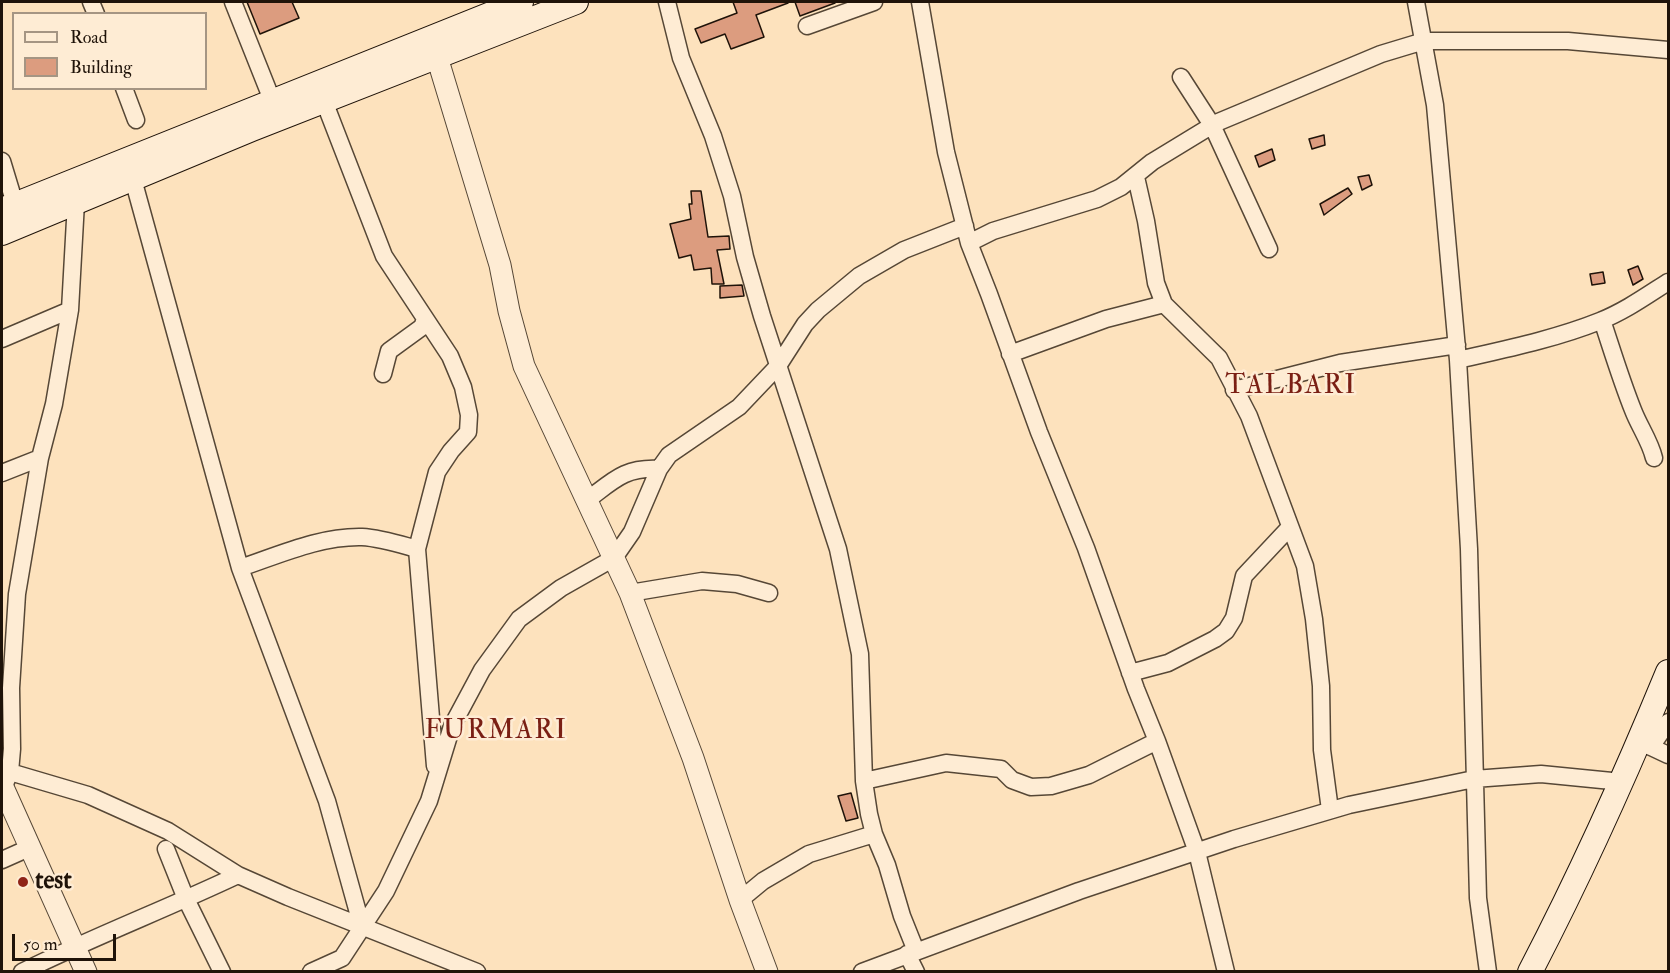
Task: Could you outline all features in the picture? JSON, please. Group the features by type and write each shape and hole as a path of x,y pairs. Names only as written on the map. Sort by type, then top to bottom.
{"main road":[{"path":"2,233 133,179 276,110 521,2"},
{"path":"8,207 276,110 324,101 576,2"},
{"path":"1530,972 1622,782 1645,745 1668,672"}],"street":[{"path":"234,2 276,110"},
{"path":"667,2 681,58 716,146 732,196 745,257 838,549 860,654 864,781 874,834 887,865 916,972"},
{"path":"807,26 874,2"},
{"path":"920,2 946,152 967,234 1039,432 1086,548 1197,852 1226,972"},
{"path":"1416,2 1435,105 1457,353 1469,549 1479,898 1488,972"},
{"path":"311,972 345,965 362,927 386,891 429,801 452,726 482,670 519,619 561,588 614,558 632,532 659,469 669,455 739,407 778,366 805,324 818,310 859,276 904,250 967,234 993,231 1097,199 1121,187 1152,162 1212,125 1381,54 1424,41 1568,41 1668,50"},
{"path":"437,57 500,265 509,311 524,366 630,593 693,758 740,900 767,972"},
{"path":"1181,77 1212,125 1269,249"},
{"path":"125,90 136,120"},
{"path":"324,101 384,256 450,356 463,387 470,415 468,432 437,472 417,549 436,776"},
{"path":"2,161 8,207"},
{"path":"1136,177 1156,282 1164,304 1219,358 1249,416 1305,566 1313,609 1321,686 1322,750 1330,810"},
{"path":"133,179 240,568 327,801 362,927"},
{"path":"76,202 69,310 54,404 9,597 12,749 5,781 29,848 86,972"},
{"path":"1234,390 1340,363 1525,345 1602,320 1632,305 1668,282"},
{"path":"1010,354 1106,319 1164,304"},
{"path":"2,339 69,310"},
{"path":"383,374 389,351 422,327 425,319"},
{"path":"1602,320 1618,373 1654,458"},
{"path":"2,473 40,458"},
{"path":"586,501 626,472 645,468 659,469"},
{"path":"1130,673 1168,663 1226,631 1234,618 1244,576 1290,527"},
{"path":"240,568 322,540 361,537 380,539 417,549"},
{"path":"630,593 702,581 737,584 769,593"},
{"path":"1668,722 1645,745 1668,755"},
{"path":"864,781 946,763 1001,769 1012,780 1031,787 1051,786 1089,776 1157,741"},
{"path":"862,972 1079,891 1234,839 1330,810 1474,779 1541,774 1622,782"},
{"path":"5,781 88,795 168,831 238,875 477,972"},
{"path":"740,900 763,881 809,854 874,834"},
{"path":"2,860 29,848"},
{"path":"166,849 186,899 222,972"},
{"path":"22,972 74,946 238,875"}],"building":[{"path":"247,2 292,2 299,18 260,34"},
{"path":"733,2 788,3 756,15 764,37 731,49 725,34 701,43 695,29 737,13"},
{"path":"795,2 835,2 835,3 800,16"},
{"path":"1324,135 1325,145 1312,149 1309,139"},
{"path":"1272,149 1275,160 1259,167 1255,156"},
{"path":"1369,175 1372,185 1362,190 1358,177"},
{"path":"1348,188 1352,194 1324,215 1320,204"},
{"path":"691,191 701,191 708,237 729,236 730,249 717,250 724,284 712,284 711,268 694,270 691,255 679,258 670,224 691,219 689,204 692,204"},
{"path":"1638,266 1643,279 1633,285 1628,270"},
{"path":"1603,272 1605,283 1592,285 1590,274"},
{"path":"742,285 744,296 720,298 720,286"},
{"path":"851,793 858,818 846,821 838,796"}],"place":[{"name":"test","path":"23,882"}],"district":[{"name":"TALBARI","path":"1291,387"},
{"name":"FURMARI","path":"496,732"}]}
